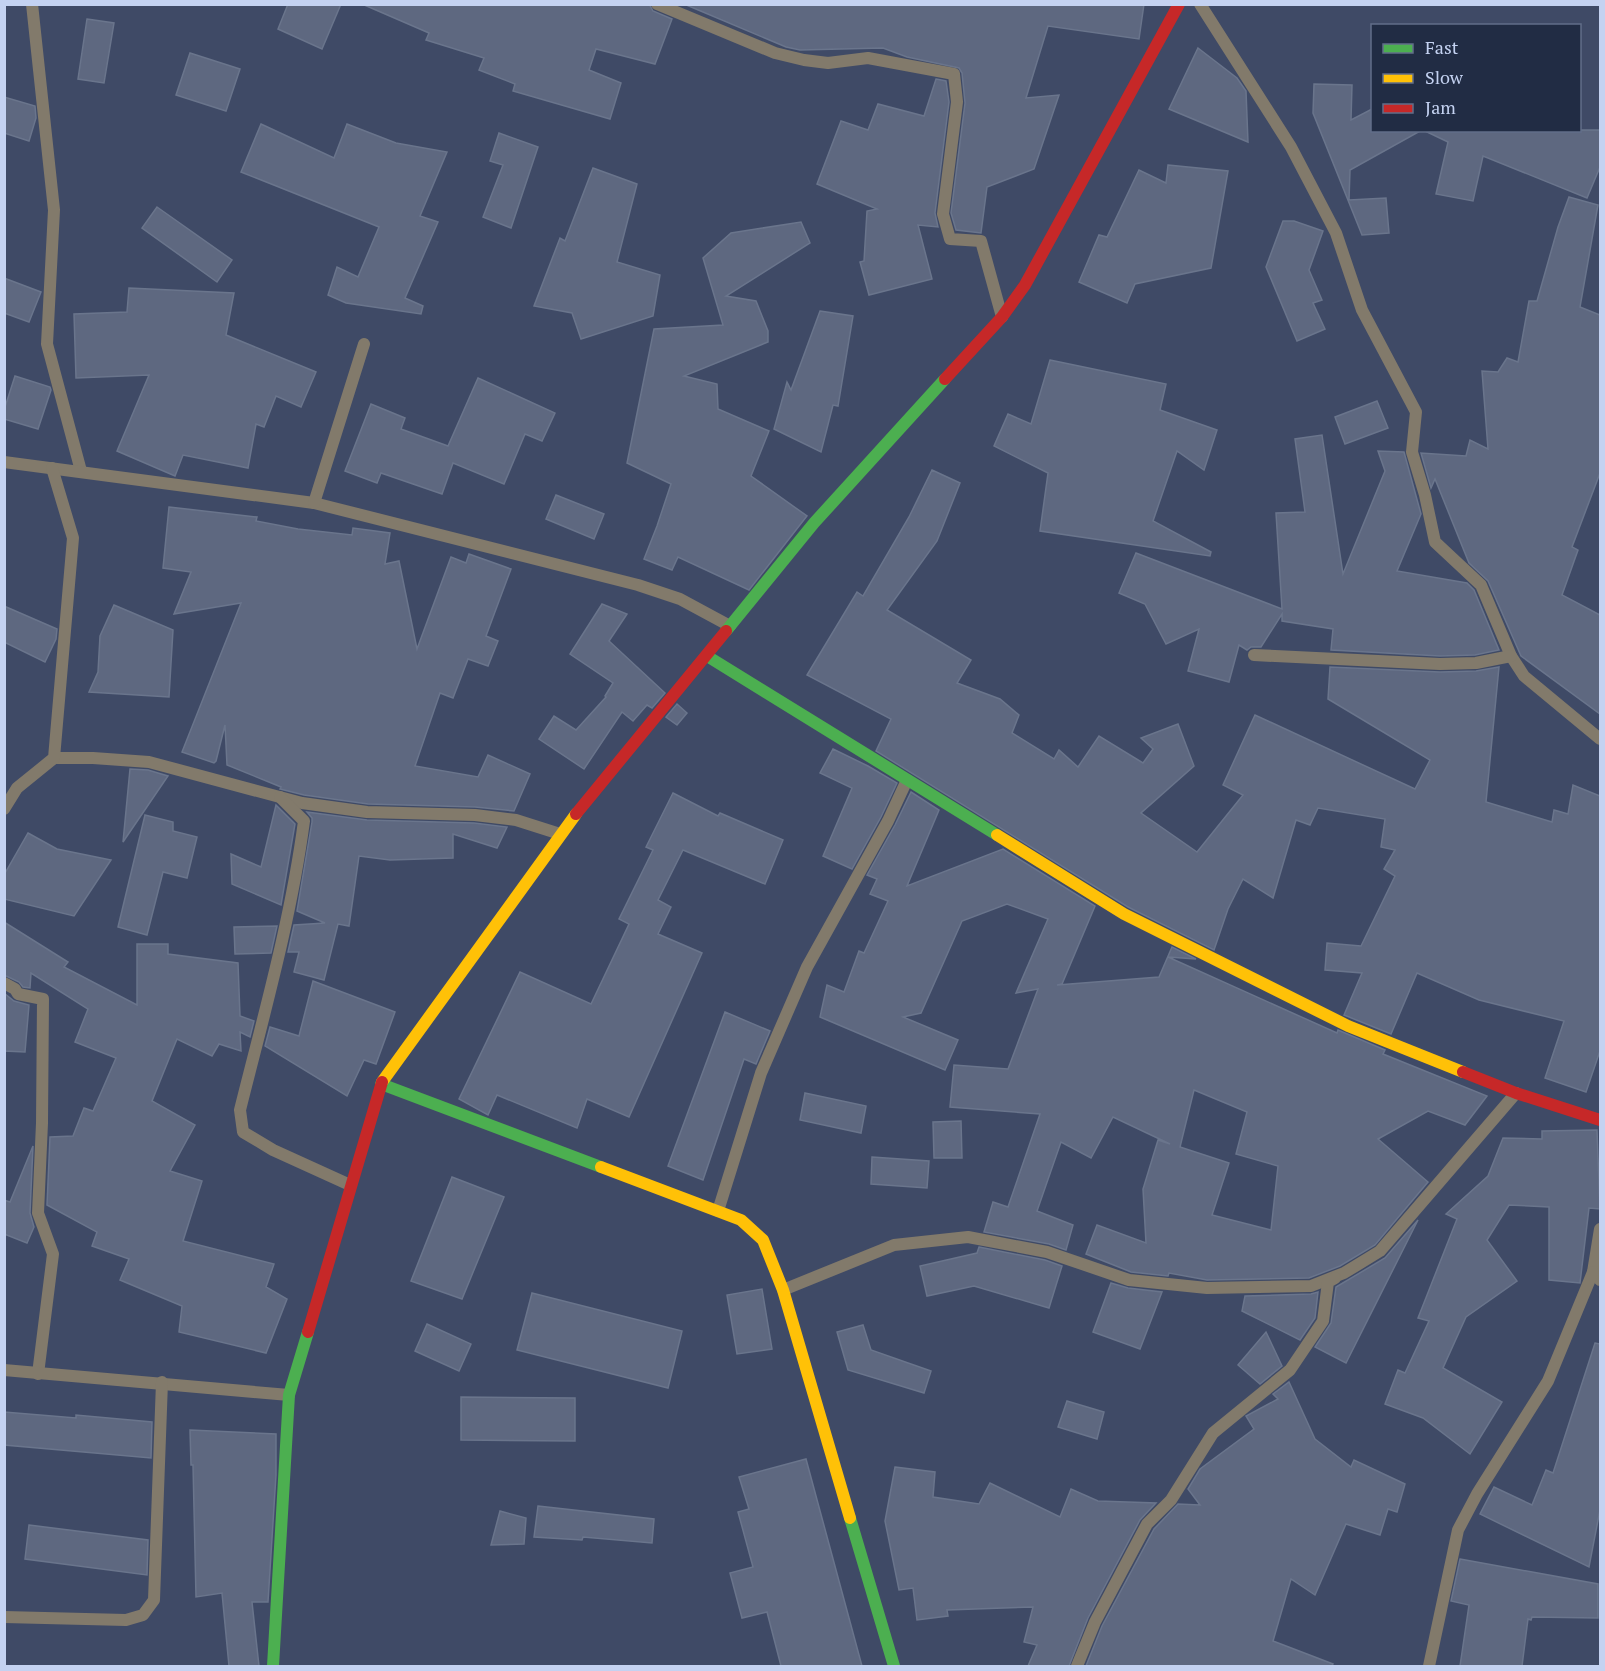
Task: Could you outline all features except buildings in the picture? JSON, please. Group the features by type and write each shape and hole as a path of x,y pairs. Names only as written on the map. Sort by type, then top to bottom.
{"street":[{"path":"32,4 54,210 47,344 81,471"},
{"path":"657,4 775,52 804,60 828,63 867,58 954,74 957,102 943,213 950,239 981,241 1002,317"},
{"path":"1200,4 1291,147 1336,233 1362,310 1416,412 1413,452 1435,542 1481,585 1510,656 1524,676 1600,739"},
{"path":"273,1666 289,1395 381,1084 560,834 814,523 1002,317 1025,285 1175,6"},
{"path":"314,503 364,344"},
{"path":"4,462 314,503 638,585 680,599 730,626"},
{"path":"52,468 72,538 54,758"},
{"path":"1254,655 1440,664 1476,663 1510,656"},
{"path":"707,656 1124,914 1348,1026 1516,1093 1600,1120"},
{"path":"4,808 17,788 54,758 93,758 149,762 302,803 368,812 475,815 516,820 560,834"},
{"path":"718,1211 761,1072 807,967 888,820 907,780"},
{"path":"279,796 304,821 276,970 240,1110 243,1132 273,1150 350,1185"},
{"path":"4,983 18,994 43,999 42,1123 38,1214 53,1254 38,1374"},
{"path":"381,1084 741,1220 763,1240 783,1290 894,1666"},
{"path":"1077,1666 1095,1622 1147,1524 1171,1500 1213,1433 1290,1370 1323,1320 1328,1282 1380,1251 1516,1093"},
{"path":"1429,1666 1458,1530 1477,1494 1548,1381 1597,1276 1600,1229"},
{"path":"783,1290 894,1245 969,1237 1047,1252 1129,1280 1207,1288 1311,1286 1344,1273"},
{"path":"4,1370 162,1382 289,1395"},
{"path":"4,1617 126,1620 143,1615 154,1600 162,1382"}],"traffic: fast":[{"path":"726,631 814,523 945,379"},
{"path":"707,656 997,835"},
{"path":"381,1084 601,1167"},
{"path":"273,1666 289,1395 308,1332"},
{"path":"850,1518 894,1666"}],"traffic: slow":[{"path":"382,1082 576,814"},
{"path":"997,835 1124,914 1348,1026 1463,1072"},
{"path":"601,1167 741,1220 763,1240 783,1290 850,1518"}],"traffic: jam":[{"path":"945,379 1002,317 1025,285 1179,4"},
{"path":"576,814 726,631"},
{"path":"1463,1072 1516,1093 1600,1120"},
{"path":"308,1332 382,1082"}]}
